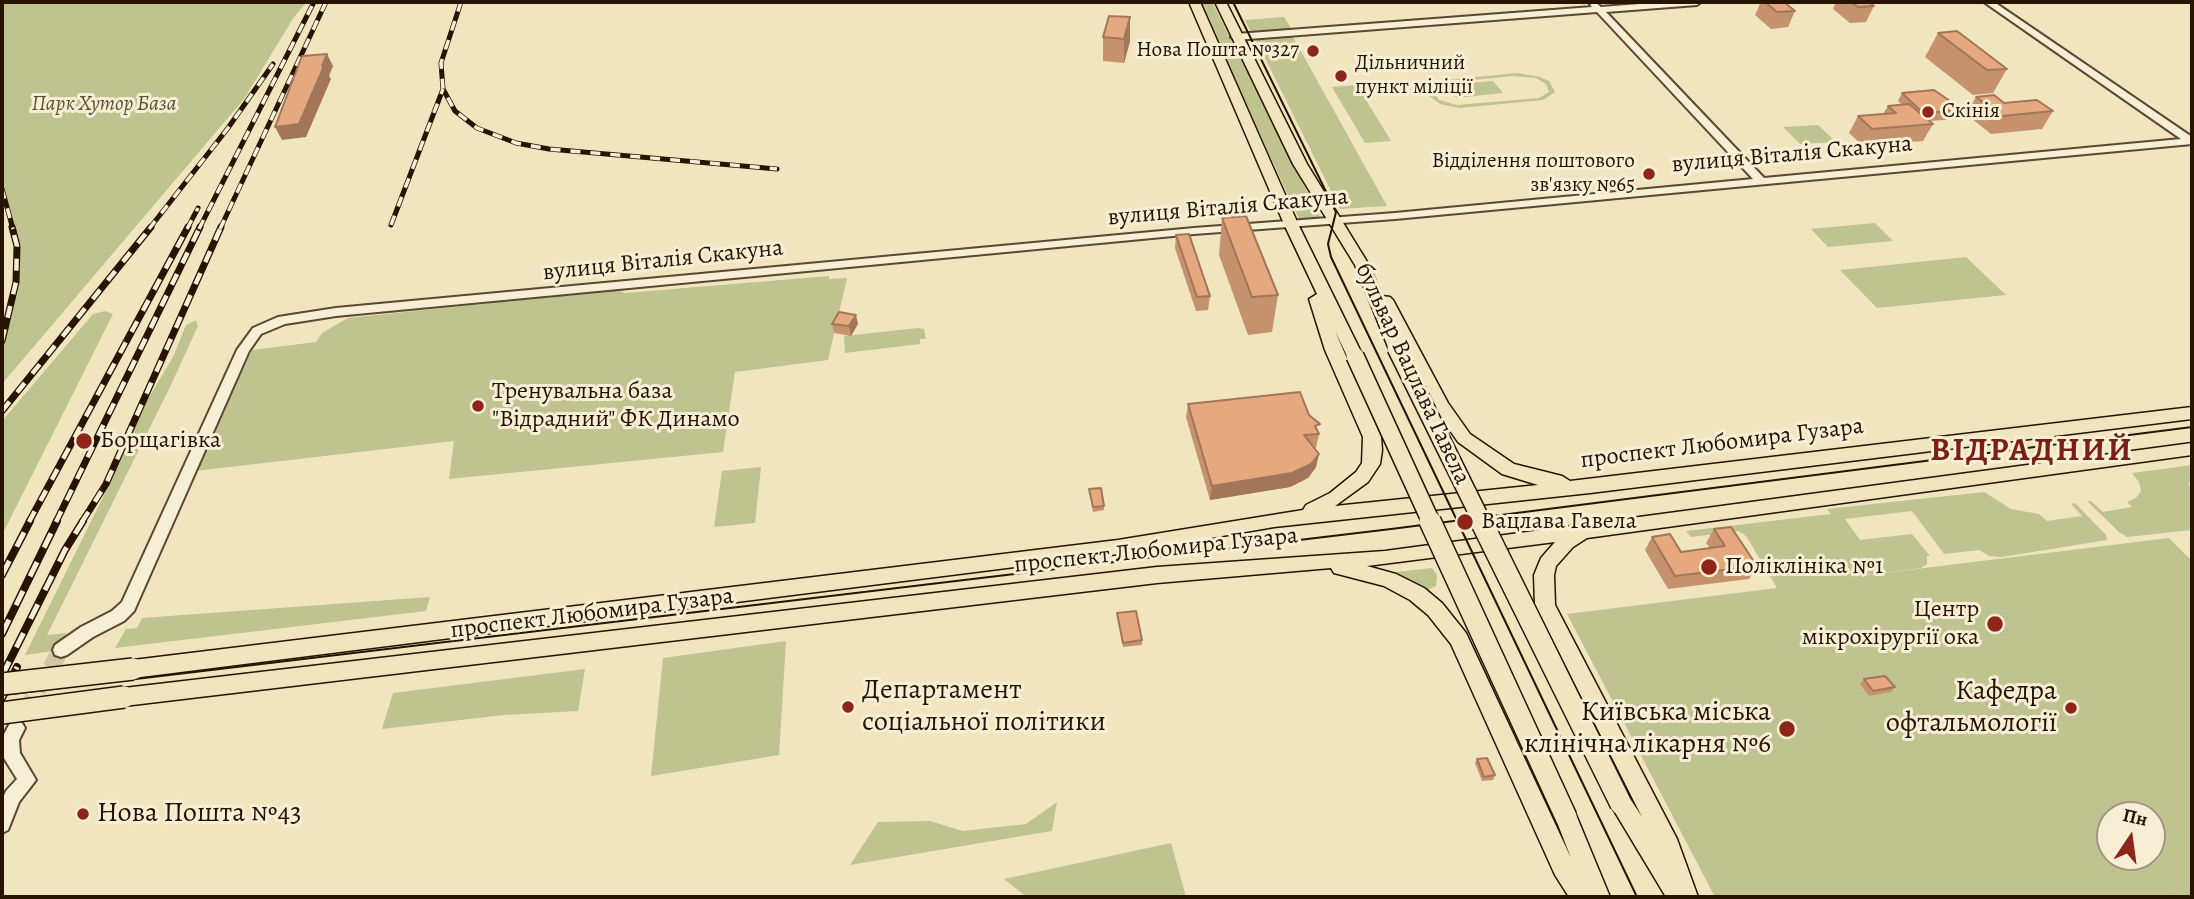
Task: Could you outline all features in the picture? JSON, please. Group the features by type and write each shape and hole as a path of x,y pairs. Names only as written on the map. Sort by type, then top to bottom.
{"main road":[{"name":"бульвар Вацлава Гавела","path":"1194,2 1291,224 1355,356 1566,817 1598,897"},
{"name":"бульвар Вацлава Гавела","path":"1220,2 1300,164 1362,265 1396,348 1621,804 1679,897"},
{"path":"1274,520 1314,510 1336,498 1362,477 1371,464 1373,450 1372,438 1333,350 1307,268 1307,256"},
{"path":"1362,265 1396,316 1441,407 1464,438 1508,469 1531,477 1590,486"},
{"name":"проспект Любомира Гузара","path":"2,684 1118,547 1274,520 1590,486 2192,413"},
{"name":"проспект Любомира Гузара","path":"9,721 124,697 1016,591 1303,562 1385,558 2192,449"},
{"path":"1619,527 1577,537 1557,551 1544,575 1545,605 1669,847 1686,897"},
{"path":"1303,562 1366,572 1389,579 1417,594 1435,609 1458,639 1563,867 1582,897"}],"street":[{"path":"1236,37 1595,6 1697,2"},
{"path":"1988,2 2191,141"},
{"path":"1595,6 1759,179"},
{"name":"вулиця Віталія Скакуна","path":"61,650 87,632 118,616 128,606 243,350 257,331 270,324 299,316 2191,141"},
{"path":"2,824 12,797 27,780 11,755 9,721"}],"green space":[{"name":"Парк Хутор База","path":"2,2 307,2 294,17 244,99 2,384 2,334 20,264 2,198"},
{"path":"1199,2 1212,2 1320,217 1299,219"},
{"path":"1284,17 1292,30 1252,34 1245,20"},
{"path":"1293,37 1387,206 1340,209 1256,40"},
{"path":"1517,73 1549,81 1555,92 1543,100 1460,108 1440,104 1428,95 1430,84","holes":["1513,76 1536,78 1546,84 1549,92 1539,98 1457,105 1439,100 1432,90 1443,83"]},
{"path":"1493,81 1503,93 1456,98 1447,85"},
{"path":"1357,85 1391,141 1365,143 1332,87"},
{"path":"1818,125 1836,142 1800,144 1783,127"},
{"path":"1875,223 1893,241 1828,247 1811,229"},
{"path":"1966,257 2006,295 1877,308 1840,270"},
{"name":"Тренувальна база \"Відрадний\" ФК Динамо","path":"829,276 829,279 847,278 828,360 735,372 723,452 449,479 454,441 195,471 252,350 316,342 322,333 348,318 616,290 625,293"},
{"path":"105,311 113,314 2,535 2,421 93,314"},
{"path":"196,320 198,326 170,387 47,635 67,633 53,651 25,655 110,483 140,412 173,357 186,325"},
{"path":"924,329 926,339 920,339 920,344 845,353 844,336"},
{"path":"2192,465 2192,482 2188,483 2192,488 2192,530 2127,537 2087,501 2091,501 2103,512 2132,507 2127,502 2136,498 2141,491 2139,482 2132,473"},
{"path":"761,467 755,523 714,527 722,471"},
{"path":"1984,492 2011,509 2039,514 2047,521 2082,516 2071,504 2075,503 2106,535 2107,540 2002,557 1989,556 1979,550 1944,554 1912,511 1845,519 1860,540 1912,534 1930,556 1927,556 1927,564 1921,568 1835,579 2169,538 2192,561 2192,897 1715,897 1567,614 1777,588 1746,536 1739,531 1691,537 1686,531 1831,514 1827,509"},
{"path":"1432,568 1437,575 1436,586 1425,591 1395,574 1396,572"},
{"path":"430,597 426,611 115,648 126,629 137,628 142,618"},
{"path":"786,641 779,755 651,776 663,658"},
{"path":"585,669 578,711 504,715 382,729 393,693"},
{"path":"1057,802 1052,831 850,865 878,822 930,821 963,831 1026,824"},
{"path":"1171,843 1186,897 1027,897 1004,879"}],"building":[{"path":"1765,2 1784,2 1795,11 1777,12"},
{"path":"1851,2 1869,2 1874,6 1858,7"},
{"path":"1109,16 1130,17 1124,39 1103,37"},
{"path":"1957,31 2007,69 1987,70 1938,33"},
{"path":"327,54 299,124 275,127 302,56"},
{"path":"1934,90 1963,110 1923,113 1902,93"},
{"path":"1994,95 2004,103 2037,100 2053,111 2002,116 1976,97"},
{"path":"1909,104 1933,124 1872,129 1858,116 1896,113 1888,106"},
{"path":"1246,216 1278,295 1252,297 1222,218"},
{"path":"1189,234 1210,296 1197,297 1176,235"},
{"path":"839,312 856,315 849,326 832,324"},
{"path":"1300,392 1309,415 1320,424 1315,426 1319,434 1304,435 1319,454 1311,464 1292,473 1212,486 1188,404"},
{"path":"1101,488 1104,506 1093,507 1089,489"},
{"path":"1731,527 1757,566 1675,576 1652,537 1670,534 1681,552 1725,546 1714,529"},
{"path":"1136,611 1142,640 1123,643 1117,613"},
{"path":"1885,676 1895,687 1873,691 1864,679"},
{"path":"1487,758 1495,775 1484,777 1477,759"}],"tunnel":[{"path":"25,713 61,650"}],"tram line":[{"path":"1233,2 1336,212 1328,244 1331,257 1457,521"},
{"path":"1457,521 2192,427"},
{"path":"2,695 1457,521"},
{"path":"1457,521 1637,897"}],"railway":[{"path":"200,228 314,2"},
{"path":"220,229 326,2"},
{"path":"443,89 441,63 461,2"},
{"path":"149,229 228,128 273,64"},
{"path":"391,225 443,89"},
{"path":"443,89 455,111 477,128 516,143 549,149 777,169"},
{"path":"2,189 13,229"},
{"path":"187,229 198,208"},
{"path":"2,341 16,282 17,246 12,227"},
{"path":"2,411 151,227"},
{"path":"29,522 188,227"},
{"path":"82,522 106,484 221,227"},
{"path":"56,522 200,228"},
{"path":"2,575 30,521"},
{"path":"2,634 57,521"},
{"path":"2,676 65,550 83,521"},
{"path":"2,698 17,667"}],"place":[{"name":"Нова Пошта №327","path":"1313,51"},
{"name":"Дільничний пункт міліції","path":"1341,76"},
{"name":"Скінія","path":"1928,112"},
{"name":"Відділення поштового зв'язку №65","path":"1649,174"},
{"name":"Тренувальна база \"Відрадний\" ФК Динамо","path":"478,406"},
{"name":"Борщагівка","path":"84,441"},
{"name":"Вацлава Гавела","path":"1465,522"},
{"name":"Поліклініка №1","path":"1709,567"},
{"name":"Центр мікрохірургії ока","path":"1995,624"},
{"name":"Департамент соціальної політики","path":"848,707"},
{"name":"Кафедра офтальмології","path":"2071,708"},
{"name":"Київська міська клінічна лікарня №6","path":"1787,729"},
{"name":"Нова Пошта №43","path":"83,814"}],"district":[{"name":"ВІДРАДНИЙ","path":"2032,452"}]}
